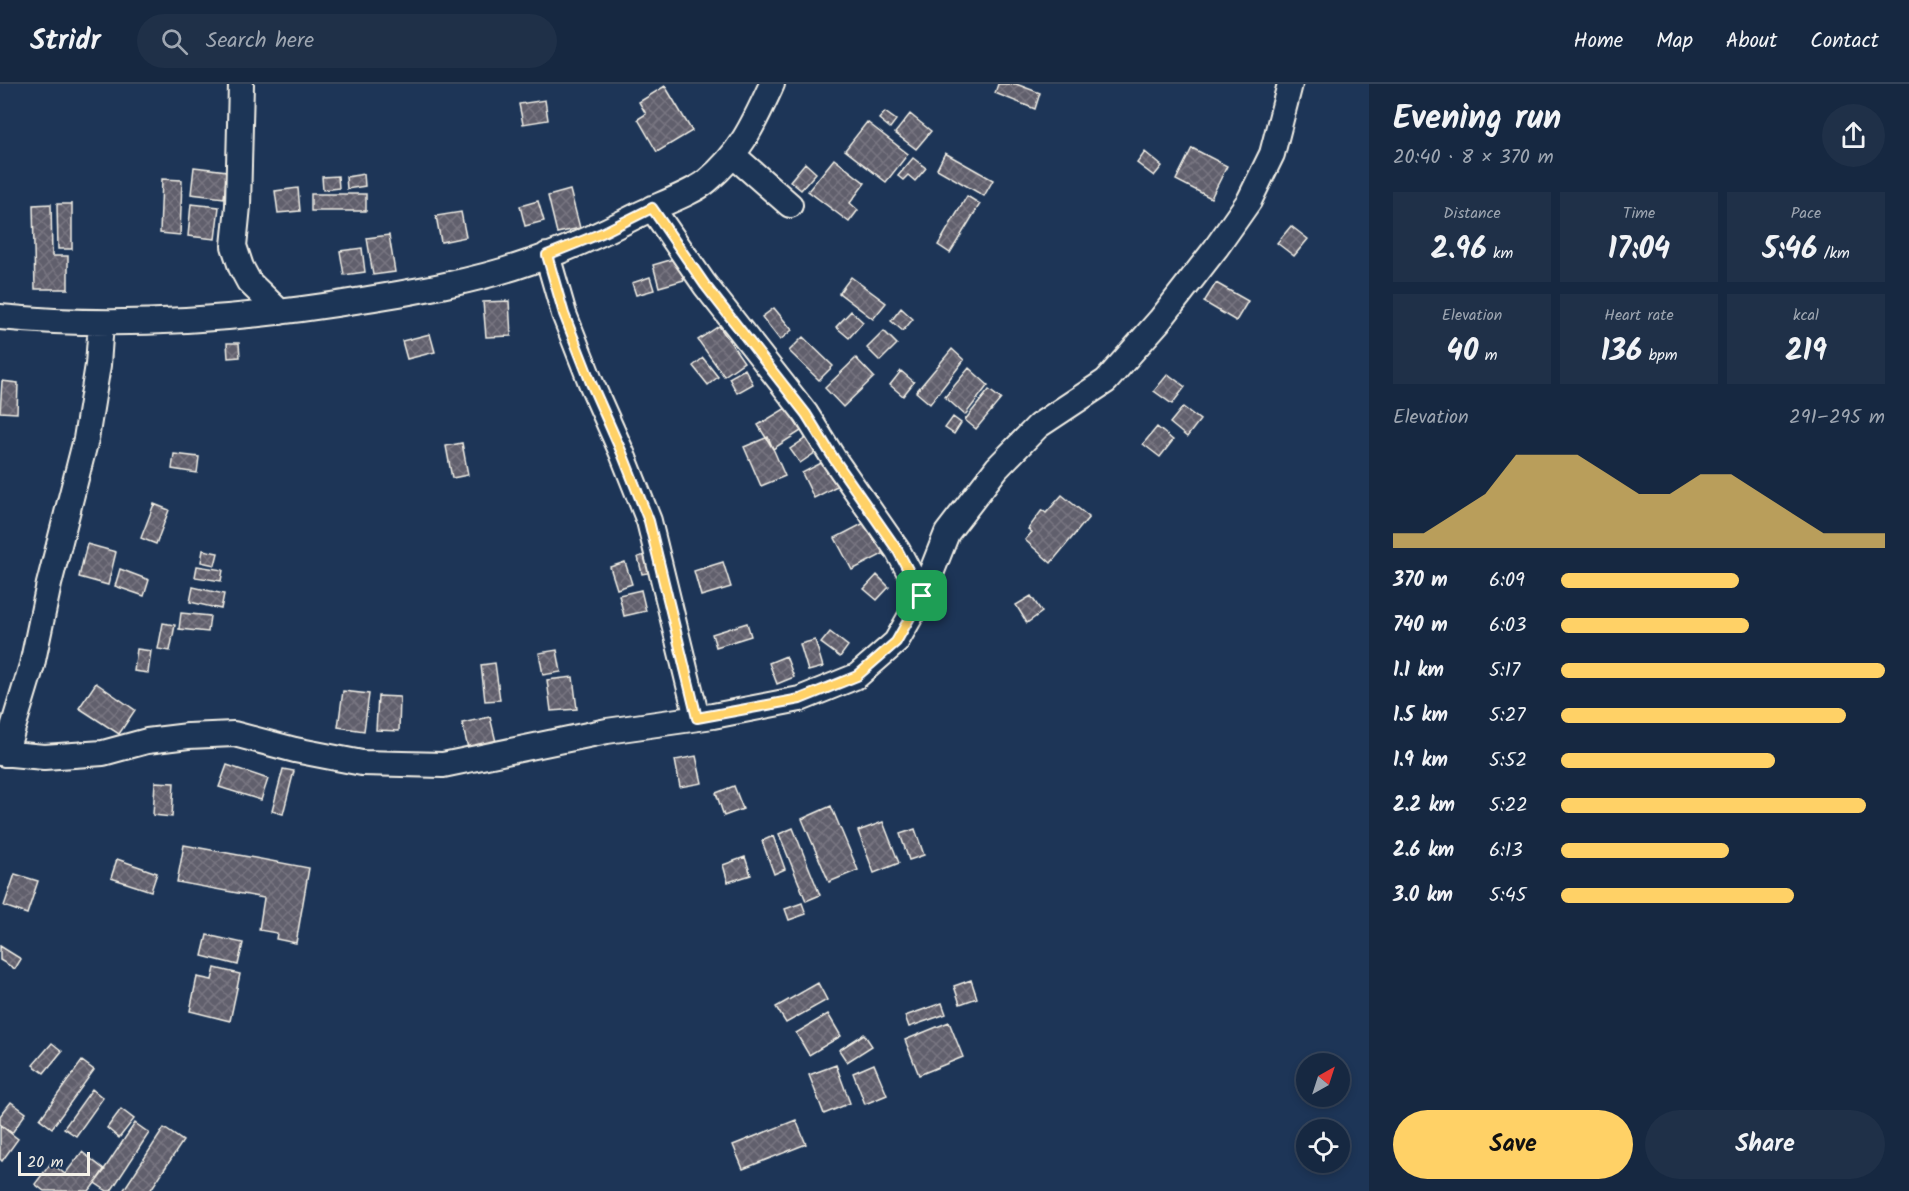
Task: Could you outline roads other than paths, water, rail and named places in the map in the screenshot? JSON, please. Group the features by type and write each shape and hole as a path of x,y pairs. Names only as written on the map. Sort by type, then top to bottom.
{"street":[{"path":"241,84 234,246 249,282 280,312"},
{"path":"0,317 101,323 167,323 280,312 409,293 467,280 547,255 602,233 706,183 734,156 754,124 772,84"},
{"path":"101,323 98,365 86,439 49,584 32,665 2,754 44,757 103,753 157,740 234,734 295,750 362,763 443,765 607,731 697,718 800,699 857,676 896,642 922,596 947,533 997,468 1038,426 1106,381 1160,320 1249,201 1272,154 1290,84"},
{"path":"734,156 790,205"},
{"path":"652,208 705,285 806,414 834,459 898,551 922,596"},
{"path":"547,255 568,324 649,521 697,718"}]}
